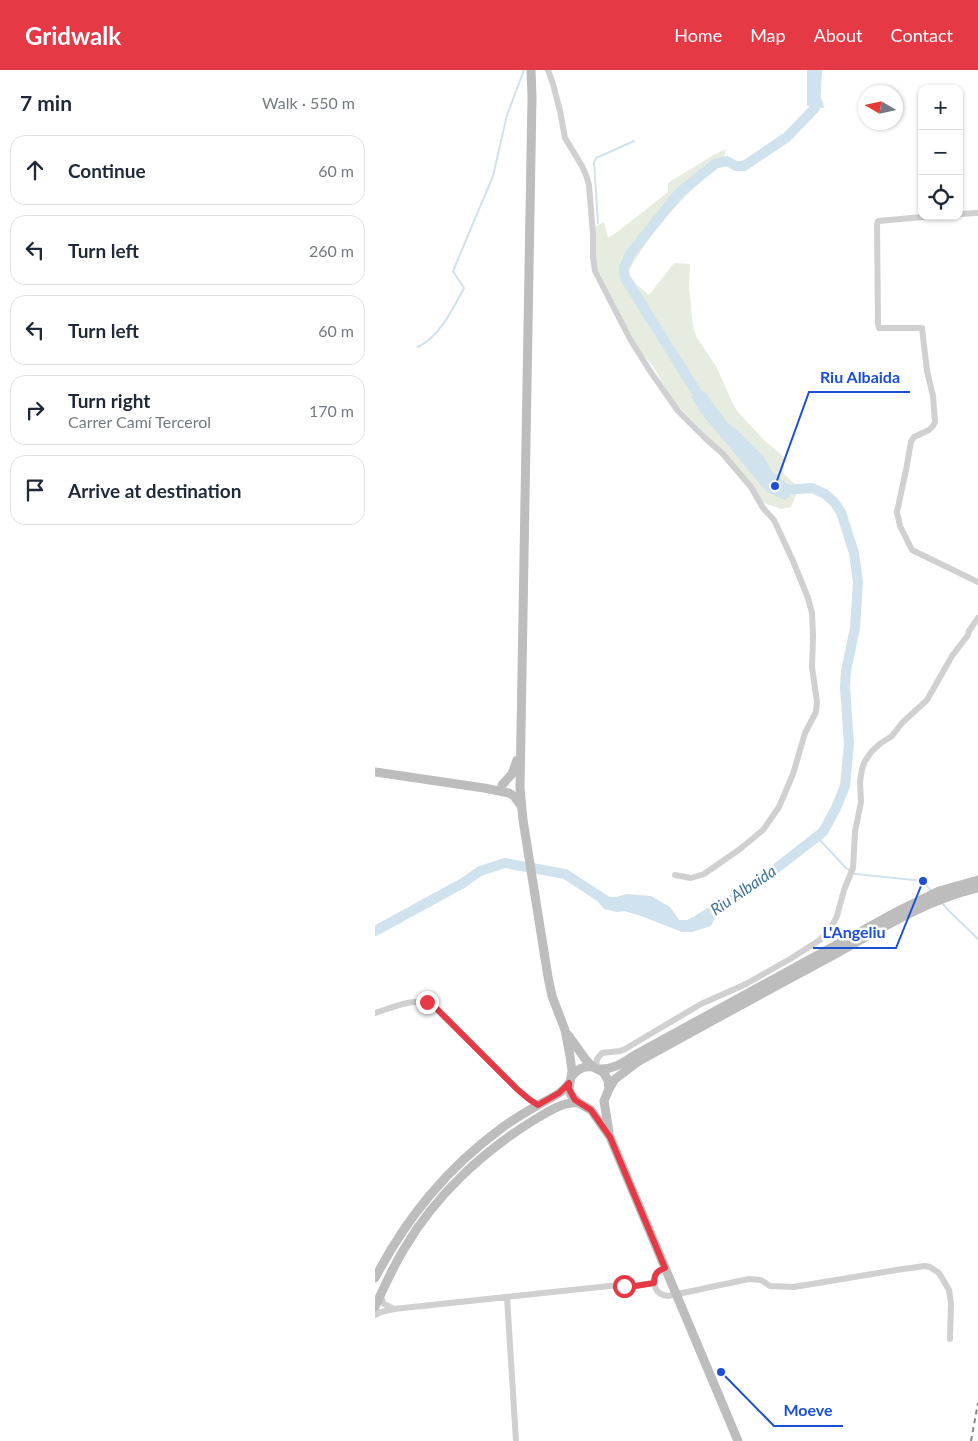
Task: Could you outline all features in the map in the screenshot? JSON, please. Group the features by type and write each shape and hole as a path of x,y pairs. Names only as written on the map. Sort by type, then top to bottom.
{"street":[{"path":"531,70 520,788 523,820 552,996 565,1030 570,1056 571,1095 595,1114 610,1137 738,1441"},
{"path":"548,70 560,111 565,138 587,175 595,271 630,339 678,411 723,453 751,487 763,508 774,520 793,561 812,613 812,666 817,702 816,712 805,733 793,774 779,807 763,830 704,874 691,878 675,875"},
{"path":"963,214 978,213"},
{"path":"918,217 878,221 877,225 877,324 879,328 922,328 927,371 933,396 935,422 929,430 913,437 897,516 912,550 978,582"},
{"path":"596,1068 597,1059 602,1053 620,1052 701,1004 768,972 820,940 833,924 851,872 855,832 861,802 862,769 865,761 881,743 892,736 902,723 927,700 952,656 978,618"},
{"path":"502,785 512,774 521,745"},
{"path":"375,772 485,788 511,794 520,788"},
{"path":"485,788 511,784 520,788"},
{"path":"509,793 521,806"},
{"path":"962,888 978,880"},
{"path":"375,1307 391,1271 416,1231 443,1197 466,1173 503,1142 541,1116 567,1103 596,1105 607,1093 615,1079 639,1061 939,891 978,888"},
{"path":"375,1278 395,1242 417,1210 439,1184 481,1144 507,1124 559,1093 578,1070 583,1067 610,1069 615,1067 635,1054 903,913"},
{"path":"375,1013 415,1001 427,1002 521,1093 538,1105"},
{"path":"565,1030 581,1054 608,1080 605,1111 610,1137"},
{"path":"521,1093 528,1111"},
{"path":"665,1268 657,1272 654,1283 658,1292 664,1296 749,1279 761,1280 770,1286 794,1287 896,1270 930,1267 939,1273 949,1290 951,1303 950,1339"},
{"path":"375,1315 394,1309 654,1283"},
{"path":"380,1295 384,1304 394,1309"},
{"path":"507,1297 516,1441"}],"shaded area":[{"path":"726,149 722,165 711,172 676,206 642,249 628,272 636,284 649,295 674,263 690,264 689,286 693,327 697,338 716,366 737,411 764,440 785,458 783,473 799,488 791,507 781,509 764,503 667,391 619,314 598,270 596,260 595,227 604,222 608,238 668,192 668,183"}],"water":[{"path":"807,70 821,70 819,94 824,108 807,106"},
{"path":"704,391 726,421 764,457 771,470 790,487 790,496 785,500 767,492 701,413 691,396"},
{"path":"597,892 608,897 626,894 651,896 670,907 679,920 687,920 708,910 716,916 711,926 692,932 682,932 625,911 617,912 604,909 593,896"}],"waterway":[{"path":"418,347 432,337 439,329 464,288 453,271 493,176 507,115 524,70"},
{"name":"Riu Albaida","path":"704,404 625,278 624,268 630,254 680,192 715,164 727,161 736,166 744,166 787,137 815,108 817,70"},
{"path":"598,223 594,162 596,158 634,141"},
{"name":"Riu Albaida","path":"699,919 751,888 823,832 845,786 849,744 845,687 846,671 855,628 858,582 854,553 841,512 825,494 812,488 783,490 778,488"},
{"path":"817,837 849,870"},
{"name":"Riu Albaida","path":"375,931 463,883 480,871 505,863 565,874 605,900"},
{"path":"853,873 923,881 931,891"},
{"path":"941,902 978,939"}],"railway":[{"path":"971,1441 978,1403"}],"place":[{"name":"Riu Albaida","path":"775,486"},
{"name":"L'Angeliu","path":"923,881"},
{"name":"Moeve","path":"721,1372"}],"route":[{"path":"427,1002 436,1008 530,1100 538,1105 559,1093 569,1083 571,1095 575,1100 595,1114 610,1137 665,1268 657,1272 654,1283 624,1286"}]}
